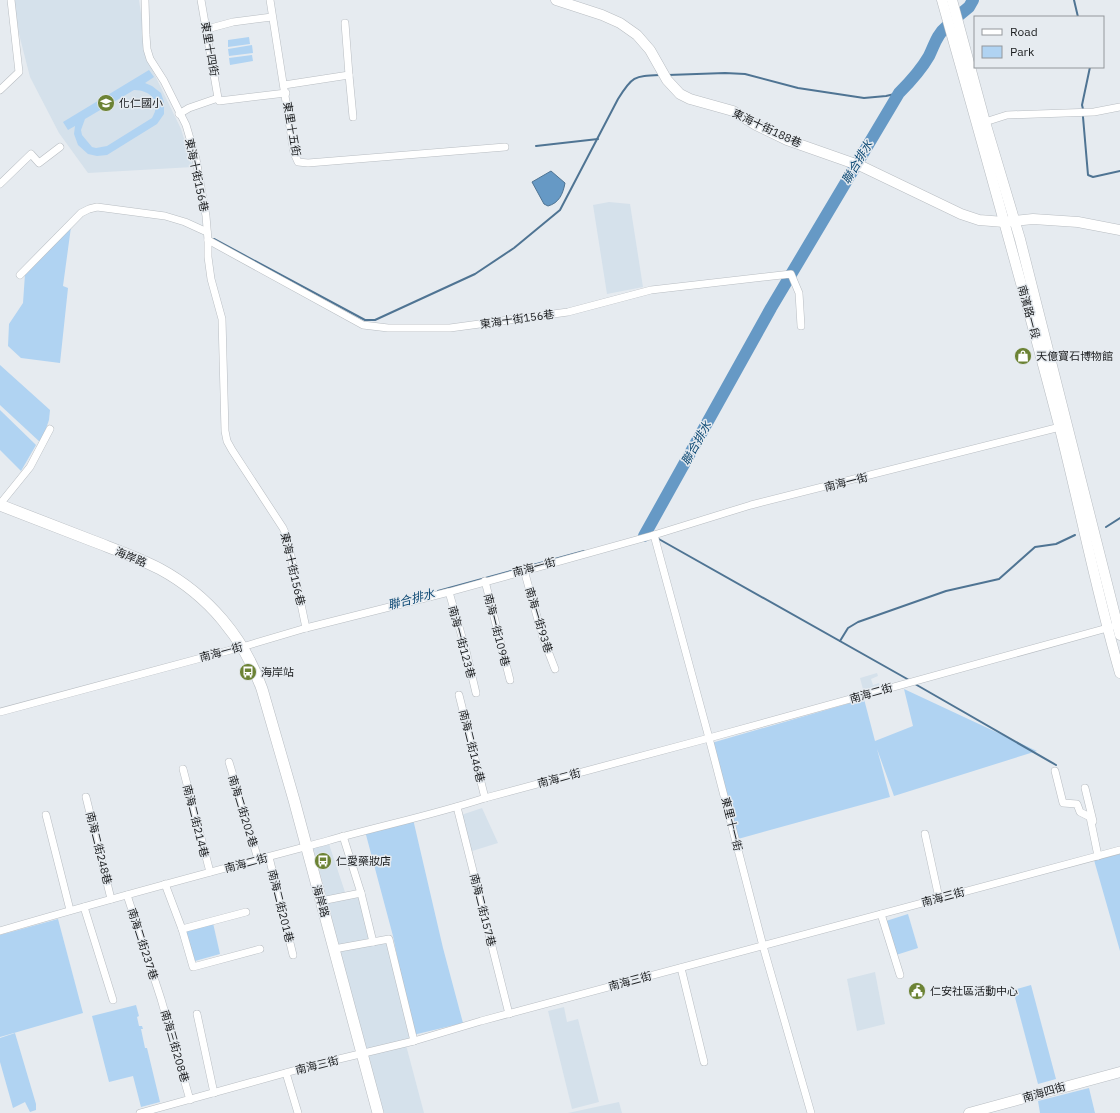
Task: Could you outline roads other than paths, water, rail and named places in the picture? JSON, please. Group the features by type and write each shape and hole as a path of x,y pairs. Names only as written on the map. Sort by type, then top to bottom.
{"main road":[{"name":"東海十街188巷","path":"556,0 602,15 620,23 632,31 644,42 666,77 680,94 690,99 733,111 756,125 787,140 861,166 961,214 979,220 1009,221 1033,219 1078,222 1120,230"},
{"name":"南濱路一段","path":"942,0 1009,221"},
{"name":"南濱路一段","path":"952,0 1063,426 1119,630"},
{"name":"南濱路一段","path":"1063,426 1107,628 1120,673"},
{"name":"海岸路","path":"0,504 135,558 160,569 180,581 220,616 230,628 247,654 256,671 262,689 294,800 378,1113"},
{"name":"南海四街","path":"968,1113 1120,1072"}],"street":[{"path":"0,90 19,72 11,0"},
{"name":"東海十街156巷","path":"145,0 146,35 150,59 164,81 179,114 186,125 196,159 206,216 208,257 211,278 222,319 225,431 227,441 283,528 287,537 306,628"},
{"name":"東里十四街","path":"201,0 218,98"},
{"name":"東里十五街","path":"270,0 286,93 294,153 298,162 302,163 442,153 505,147"},
{"path":"207,29 233,22 272,16"},
{"path":"345,24 353,117"},
{"path":"284,85 349,75"},
{"path":"179,114 189,108 218,98 220,101 286,93"},
{"path":"985,122 1007,115 1094,112 1120,108"},
{"path":"0,184 31,154 39,163 60,147"},
{"path":"20,275 81,213 97,207 165,216 185,222 207,232"},
{"name":"東海十街156巷","path":"208,240 363,325 388,328 450,328 568,312 651,290 791,274 799,293 801,326"},
{"name":"南海一街","path":"0,712 240,645 448,592 654,535 751,505 1063,426"},
{"path":"0,504 30,467 50,429"},
{"name":"東里十一街","path":"654,535 763,946 811,1113"},
{"name":"南海一街93巷","path":"524,570 543,638 555,669"},
{"name":"南海一街109巷","path":"485,581 510,680"},
{"name":"南海一街123巷","path":"448,592 466,651 476,694"},
{"name":"南海二街","path":"0,931 84,906 343,836 457,807 485,798 1107,628 1119,630"},
{"name":"南海二街146巷","path":"459,695 485,798"},
{"name":"南海二街202巷","path":"229,762 258,859"},
{"name":"南海二街214巷","path":"183,769 210,872"},
{"path":"1055,771 1063,803 1077,804 1080,812 1090,817 1100,855"},
{"path":"1085,788 1100,855"},
{"name":"南海二街248巷","path":"86,797 111,899"},
{"name":"南海二街157巷","path":"457,807 509,1014"},
{"path":"46,815 70,910"},
{"path":"925,834 939,898"},
{"path":"343,836 361,893 373,942"},
{"name":"南海三街","path":"140,1113 362,1053 414,1041 509,1014 1120,850"},
{"name":"南海二街201巷","path":"269,857 293,955"},
{"path":"165,884 182,928 193,966 260,949"},
{"path":"321,901 361,893"},
{"name":"南海二街237巷","path":"127,895 158,993"},
{"path":"84,906 113,1000"},
{"path":"182,928 246,912"},
{"path":"882,914 900,974"},
{"path":"334,949 389,938 414,1041"},
{"path":"681,968 704,1062"},
{"name":"南海三街208巷","path":"158,993 190,1100"},
{"path":"197,1014 214,1093"},
{"path":"286,1073 298,1113"}],"waterway":[{"name":"聯合排水","path":"952,21 969,7 973,0"},
{"path":"1074,0 1078,16"},
{"name":"聯合排水","path":"644,536 771,308 899,93 922,66 929,56 938,37 946,27"},
{"path":"1083,109 1082,105 1090,68"},
{"path":"668,75 725,73 745,74 798,88 864,98 899,93"},
{"path":"214,239 365,320 375,320 475,274 514,248 560,210 618,99 627,86 634,79 639,77 660,75"},
{"path":"1083,117 1088,175 1093,177 1120,171"},
{"path":"536,146 598,139"},
{"path":"1106,527 1120,518"},
{"path":"840,641 848,628 858,622 946,591 999,579 1035,547 1056,544 1075,535"},
{"path":"657,538 909,680"},
{"name":"聯合排水","path":"438,591 584,551"},
{"path":"915,684 1056,765"}],"place":[{"name":"化仁國小","path":"106,103"},
{"name":"天億寶石博物館","path":"1023,356"},
{"name":"海岸站","path":"248,672"},
{"name":"仁愛藥妝店","path":"323,861"},
{"name":"仁安社區活動中心","path":"917,991"}]}
